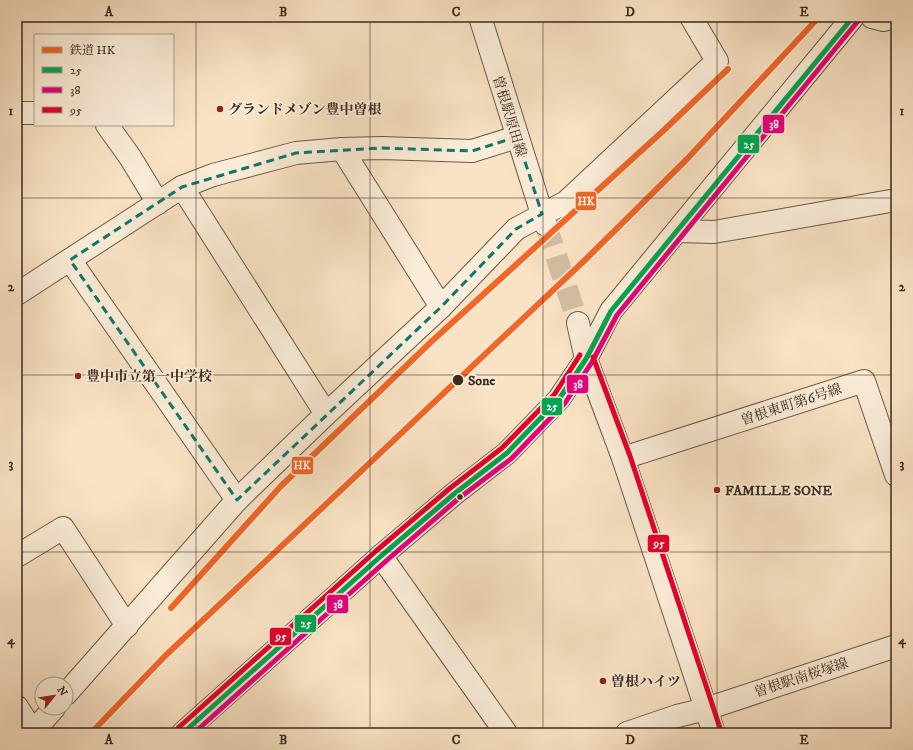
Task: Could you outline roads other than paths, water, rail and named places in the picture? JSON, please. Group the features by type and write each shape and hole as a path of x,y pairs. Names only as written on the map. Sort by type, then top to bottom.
{"street":[{"name":"曽根駅原田線","path":"480,17 544,220"},
{"path":"74,685 237,500 326,414 441,307 516,229 544,220 570,198 717,61 691,17"},
{"path":"183,733 381,556 454,494 507,454 559,399 586,359 611,311 853,17"},
{"path":"872,17 884,20 892,17"},
{"path":"17,113 34,113"},
{"path":"108,126 130,157 158,202"},
{"path":"17,294 182,187 213,175 296,153 342,149 382,148 472,151 517,137"},
{"path":"342,149 441,307"},
{"path":"182,187 326,414"},
{"path":"678,231 714,232 896,200"},
{"path":"70,260 237,500"},
{"path":"578,323 586,359 623,458 714,733"},
{"name":"曽根東町第6号線","path":"623,458 864,381 896,475"},
{"path":"17,556 63,528 127,626"},
{"path":"381,556 506,733"},
{"name":"曽根駅南桜塚線","path":"627,733 677,716 706,709 896,646"},
{"path":"17,707 32,732 47,716"}],"tunnel":[{"path":"546,225 578,323"}],"rail line":[{"name":"HK","path":"91,733 165,656 585,260 687,159 819,17"},
{"name":"HK","path":"171,608 281,486 432,341 663,131 728,69"}],"place":[{"name":"グランドメゾン豊中曽根","path":"220,109"},
{"name":"豊中市立第一中学校","path":"78,376"},
{"name":"Sone","path":"458,380"},
{"name":"FAMILLE SONE","path":"717,490"},
{"name":"曽根ハイツ","path":"603,681"}]}
